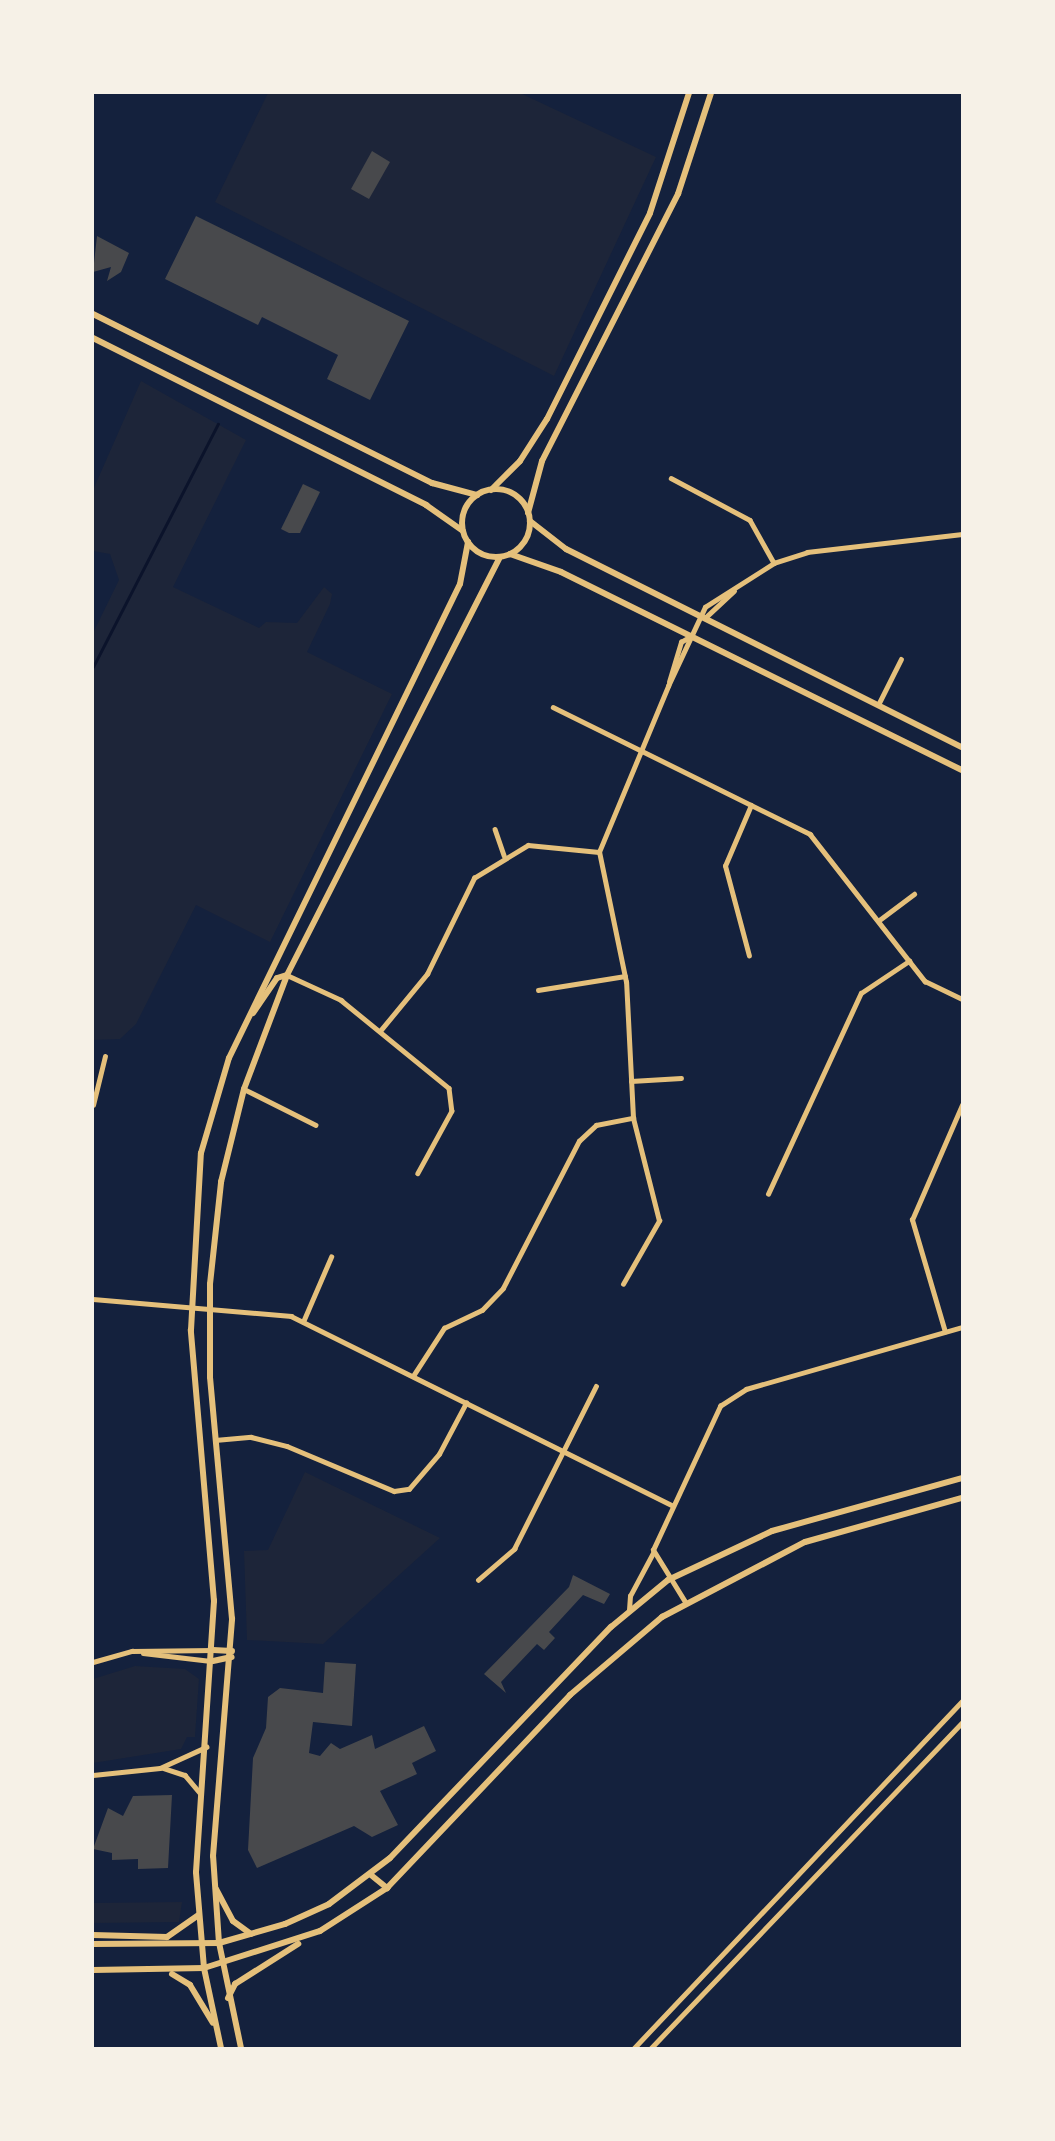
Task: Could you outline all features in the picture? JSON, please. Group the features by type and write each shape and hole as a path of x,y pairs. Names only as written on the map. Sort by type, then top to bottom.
{"main road":[{"path":"221,2048 204,1968 198,1915 201,1794 213,1650 191,1306 206,1124 243,1026 460,584 468,542 463,531 464,511 477,495 491,490 520,461 547,419 650,213 689,93"},
{"path":"468,542 500,556 510,554 521,546 542,461 678,194 710,93"},
{"path":"93,314 432,483 477,495"},
{"path":"93,338 426,505 463,531"},
{"path":"491,490 514,494 529,517 566,549 962,747"},
{"path":"510,554 692,635 962,770"},
{"path":"241,2048 222,1965 215,1887 232,1654 231,1568 214,1440 210,1308 221,1182 244,1089 287,975 500,556"},
{"path":"243,1026 277,978 287,975"},
{"path":"93,1944 219,1943 252,1935 316,1910 375,1872 629,1611 668,1580 772,1531 962,1478"},
{"path":"228,1999 235,1984 387,1888 570,1695 685,1602 805,1542 962,1498"},
{"path":"213,1650 232,1654"},
{"path":"213,1661 232,1654"},
{"path":"375,1872 387,1888"},
{"path":"215,1887 233,1921 252,1935"},
{"path":"93,1935 167,1937 198,1915"},
{"path":"93,1970 167,1972 204,1968 222,1965 305,1938"},
{"path":"167,1972 190,1985 216,2028"}],"street":[{"path":"671,478 750,520 774,563"},
{"path":"623,1284 659,1221 633,1118 625,976 599,852 668,686 705,607 774,563 807,552 962,534"},
{"path":"702,617 715,614 742,583"},
{"path":"668,686 681,642 692,635"},
{"path":"877,706 901,659"},
{"path":"553,707 810,834 925,981 962,999"},
{"path":"748,956 725,866 751,805"},
{"path":"495,829 504,855"},
{"path":"380,1031 426,974 474,878 504,855 559,843 599,852"},
{"path":"878,921 914,894"},
{"path":"768,1194 862,993 909,961"},
{"path":"287,975 341,1000 449,1088 452,1111 418,1173"},
{"path":"538,990 625,976"},
{"path":"93,1105 105,1056"},
{"path":"631,1081 681,1078"},
{"path":"244,1089 316,1125"},
{"path":"945,1332 912,1220 962,1105"},
{"path":"413,1376 444,1328 482,1310 503,1288 579,1141 596,1125 633,1118"},
{"path":"303,1322 331,1257"},
{"path":"93,1299 210,1308 303,1322 672,1505"},
{"path":"629,1611 630,1595 653,1553 672,1505 720,1406 746,1389 962,1327"},
{"path":"478,1580 514,1549 596,1386"},
{"path":"214,1440 251,1437 287,1446 394,1492 409,1489 439,1454 466,1403"},
{"path":"653,1553 668,1580 685,1602"},
{"path":"93,1662 132,1651 213,1650"},
{"path":"132,1651 213,1661"},
{"path":"635,2048 962,1701"},
{"path":"651,2048 962,1722"},
{"path":"93,1774 160,1768 207,1746"},
{"path":"160,1768 185,1775 201,1794"}],"shaded area":[{"path":"268,93 520,93 656,157 554,376 215,202"},
{"path":"141,381 246,440 173,587 259,628 266,622 297,623 324,587 332,594 330,604 307,652 392,694 270,942 196,905 136,1024 120,1039 93,1040 93,633 119,580 110,554 93,551 93,490"},
{"path":"305,1472 440,1538 323,1644 247,1640 244,1551 268,1550"},
{"path":"135,1666 185,1669 199,1679 195,1737 187,1737 181,1749 93,1763 93,1679"},
{"path":"182,1902 179,1922 93,1923 93,1903"}],"building":[{"path":"372,151 390,162 369,199 351,189"},
{"path":"196,216 409,321 370,400 327,379 338,355 262,317 258,325 165,279"},
{"path":"97,236 129,253 121,272 107,281 111,267 93,272"},
{"path":"303,484 320,492 300,533 289,533 281,529"},
{"path":"573,1575 610,1594 604,1604 583,1595 549,1632 555,1638 544,1650 537,1644 501,1682 506,1693 484,1674 569,1587"},
{"path":"325,1662 356,1664 352,1726 313,1722 309,1753 320,1756 331,1743 340,1749 372,1735 375,1749 424,1726 436,1751 412,1763 417,1774 380,1791 398,1825 372,1837 354,1826 257,1868 248,1850 253,1758 266,1728 268,1697 280,1688 323,1693"},
{"path":"172,1795 168,1868 138,1869 138,1859 112,1860 112,1853 93,1849 108,1808 123,1816 133,1796"}],"waterway":[{"path":"93,667 218,424"}]}
